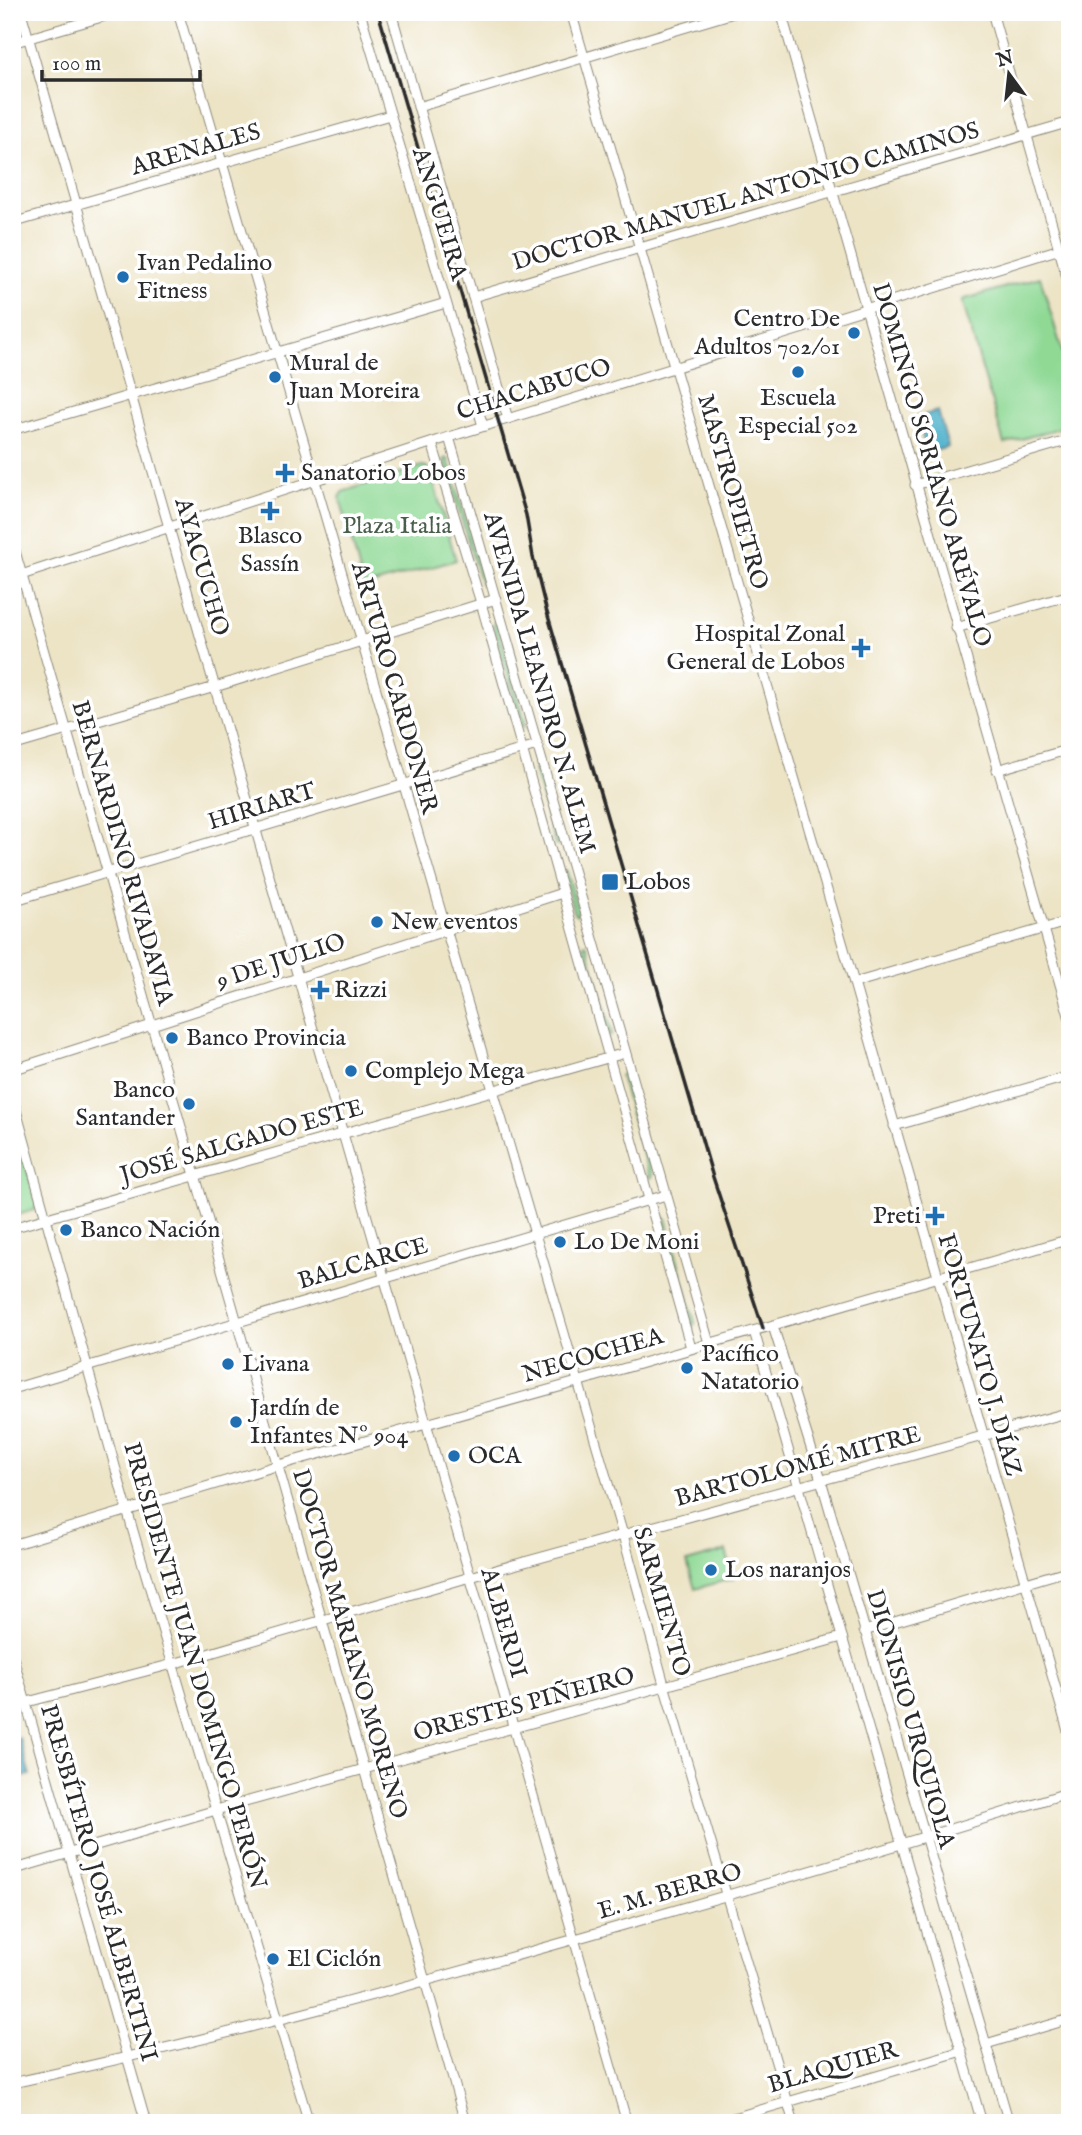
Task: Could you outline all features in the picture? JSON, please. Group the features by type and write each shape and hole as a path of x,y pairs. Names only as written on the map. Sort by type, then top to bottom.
{"street":[{"name":"AYACUCHO","path":"20,12 344,1133"},
{"path":"12,43 119,12"},
{"name":"ARTURO CARDONER","path":"178,12 493,1091"},
{"name":"ANGUEIRA","path":"360,12 483,426"},
{"name":"ANGUEIRA","path":"391,12 508,419"},
{"name":"MASTROPIETRO","path":"571,12 854,983"},
{"path":"418,107 737,12"},
{"name":"DOMINGO SORIANO ARÉVALO","path":"781,12 1070,1019"},
{"path":"992,12 1070,288"},
{"name":"ARENALES","path":"12,223 390,115"},
{"name":"DOCTOR MANUEL ANTONIO CAMINOS","path":"473,297 1070,122"},
{"name":"CHACABUCO","path":"17,577 483,426 1070,246"},
{"path":"12,430 446,303"},
{"name":"AVENIDA LEANDRO N. ALEM","path":"449,437 709,1343"},
{"path":"915,485 1070,440"},
{"name":"AVENIDA LEANDRO N. ALEM","path":"432,443 481,603 691,1348"},
{"name":"BERNARDINO RIVADAVIA","path":"12,541 17,577 67,729 195,1175"},
{"path":"956,628 1070,595"},
{"path":"12,746 215,687 496,599"},
{"name":"HIRIART","path":"12,901 537,745"},
{"path":"997,770 1070,749"},
{"path":"552,858 568,853"},
{"name":"9 DE JULIO","path":"12,1070 562,893"},
{"path":"854,983 1070,921"},
{"path":"573,933 590,928"},
{"name":"FORTUNATO J. DÍAZ","path":"854,983 1070,1738"},
{"name":"JOSÉ SALGADO ESTE","path":"12,1228 625,1053"},
{"path":"894,1126 1070,1076"},
{"name":"SARMIENTO","path":"493,1091 794,2123"},
{"name":"PRESIDENTE JUAN DOMINGO PERÓN","path":"12,1097 128,1511 309,2123"},
{"name":"ALBERDI","path":"344,1133 627,2123"},
{"name":"DOCTOR MARIANO MORENO","path":"195,1175 465,2123"},
{"name":"BALCARCE","path":"12,1389 666,1195"},
{"name":"NECOCHEA","path":"12,1545 279,1465 1070,1239"},
{"name":"DIONISIO URQUIOLA","path":"773,1326 821,1480 1009,2123"},
{"name":"DIONISIO URQUIOLA","path":"754,1331 982,2123"},
{"name":"BARTOLOMÉ MITRE","path":"12,1706 173,1664 470,1577 1070,1412"},
{"path":"864,1631 1070,1570"},
{"name":"ORESTES PIÑEIRO","path":"12,1870 216,1810 842,1637"},
{"name":"PRESBÍTERO JOSÉ ALBERTINI","path":"12,1654 146,2123"},
{"name":"E. M. BERRO","path":"12,2083 128,2058 427,1982 902,1845 1070,1792"},
{"path":"986,2044 1070,2020"},
{"name":"BLAQUIER","path":"716,2123 962,2051"}],"green space":[{"path":"1040,277 1070,377 1070,425 1004,444 962,300"},
{"path":"446,458 485,583 483,585 444,461"},
{"name":"Plaza Italia","path":"422,466 427,467 431,473 456,560 364,587 340,498 342,492"},
{"path":"494,622 497,623 525,727 522,725"},
{"path":"539,768 558,846 555,845 534,770"},
{"path":"564,870 567,871 579,912 577,915 574,913"},
{"path":"585,944 611,1036 608,1034 583,947"},
{"path":"625,1075 653,1175 651,1178 620,1076"},
{"path":"12,1116 37,1205 34,1210 12,1217"},
{"path":"663,1217 666,1218 695,1323 693,1326 691,1325"},
{"name":"Los naranjos","path":"726,1551 734,1578 695,1589 687,1562"}],"water":[{"path":"938,411 948,447 927,453 917,417"},
{"path":"19,1738 30,1775 14,1779 12,1740"}],"railway":[{"path":"378,12 526,515 546,609 712,1174 763,1328"}],"place":[{"name":"Ivan Pedalino Fitness","path":"123,277"},
{"name":"Centro De Adultos 702/01","path":"854,333"},
{"name":"Escuela Especial 502","path":"798,372"},
{"name":"Mural de Juan Moreira","path":"275,377"},
{"name":"Sanatorio Lobos","path":"285,473"},
{"name":"Blasco Sassín","path":"270,511"},
{"name":"Hospital Zonal General de Lobos","path":"861,648"},
{"name":"Lobos","path":"610,882"},
{"name":"New eventos","path":"377,922"},
{"name":"Rizzi","path":"320,990"},
{"name":"Banco Provincia","path":"172,1038"},
{"name":"Complejo Mega","path":"351,1071"},
{"name":"Banco Santander","path":"189,1104"},
{"name":"Preti","path":"935,1216"},
{"name":"Banco Nación","path":"66,1230"},
{"name":"Lo De Moni","path":"560,1242"},
{"name":"Livana","path":"228,1364"},
{"name":"Pacífico Natatorio","path":"687,1368"},
{"name":"Jardín de Infantes Nº 904","path":"236,1422"},
{"name":"OCA","path":"454,1456"},
{"name":"Los naranjos","path":"711,1570"},
{"name":"El Ciclón","path":"273,1959"}]}
